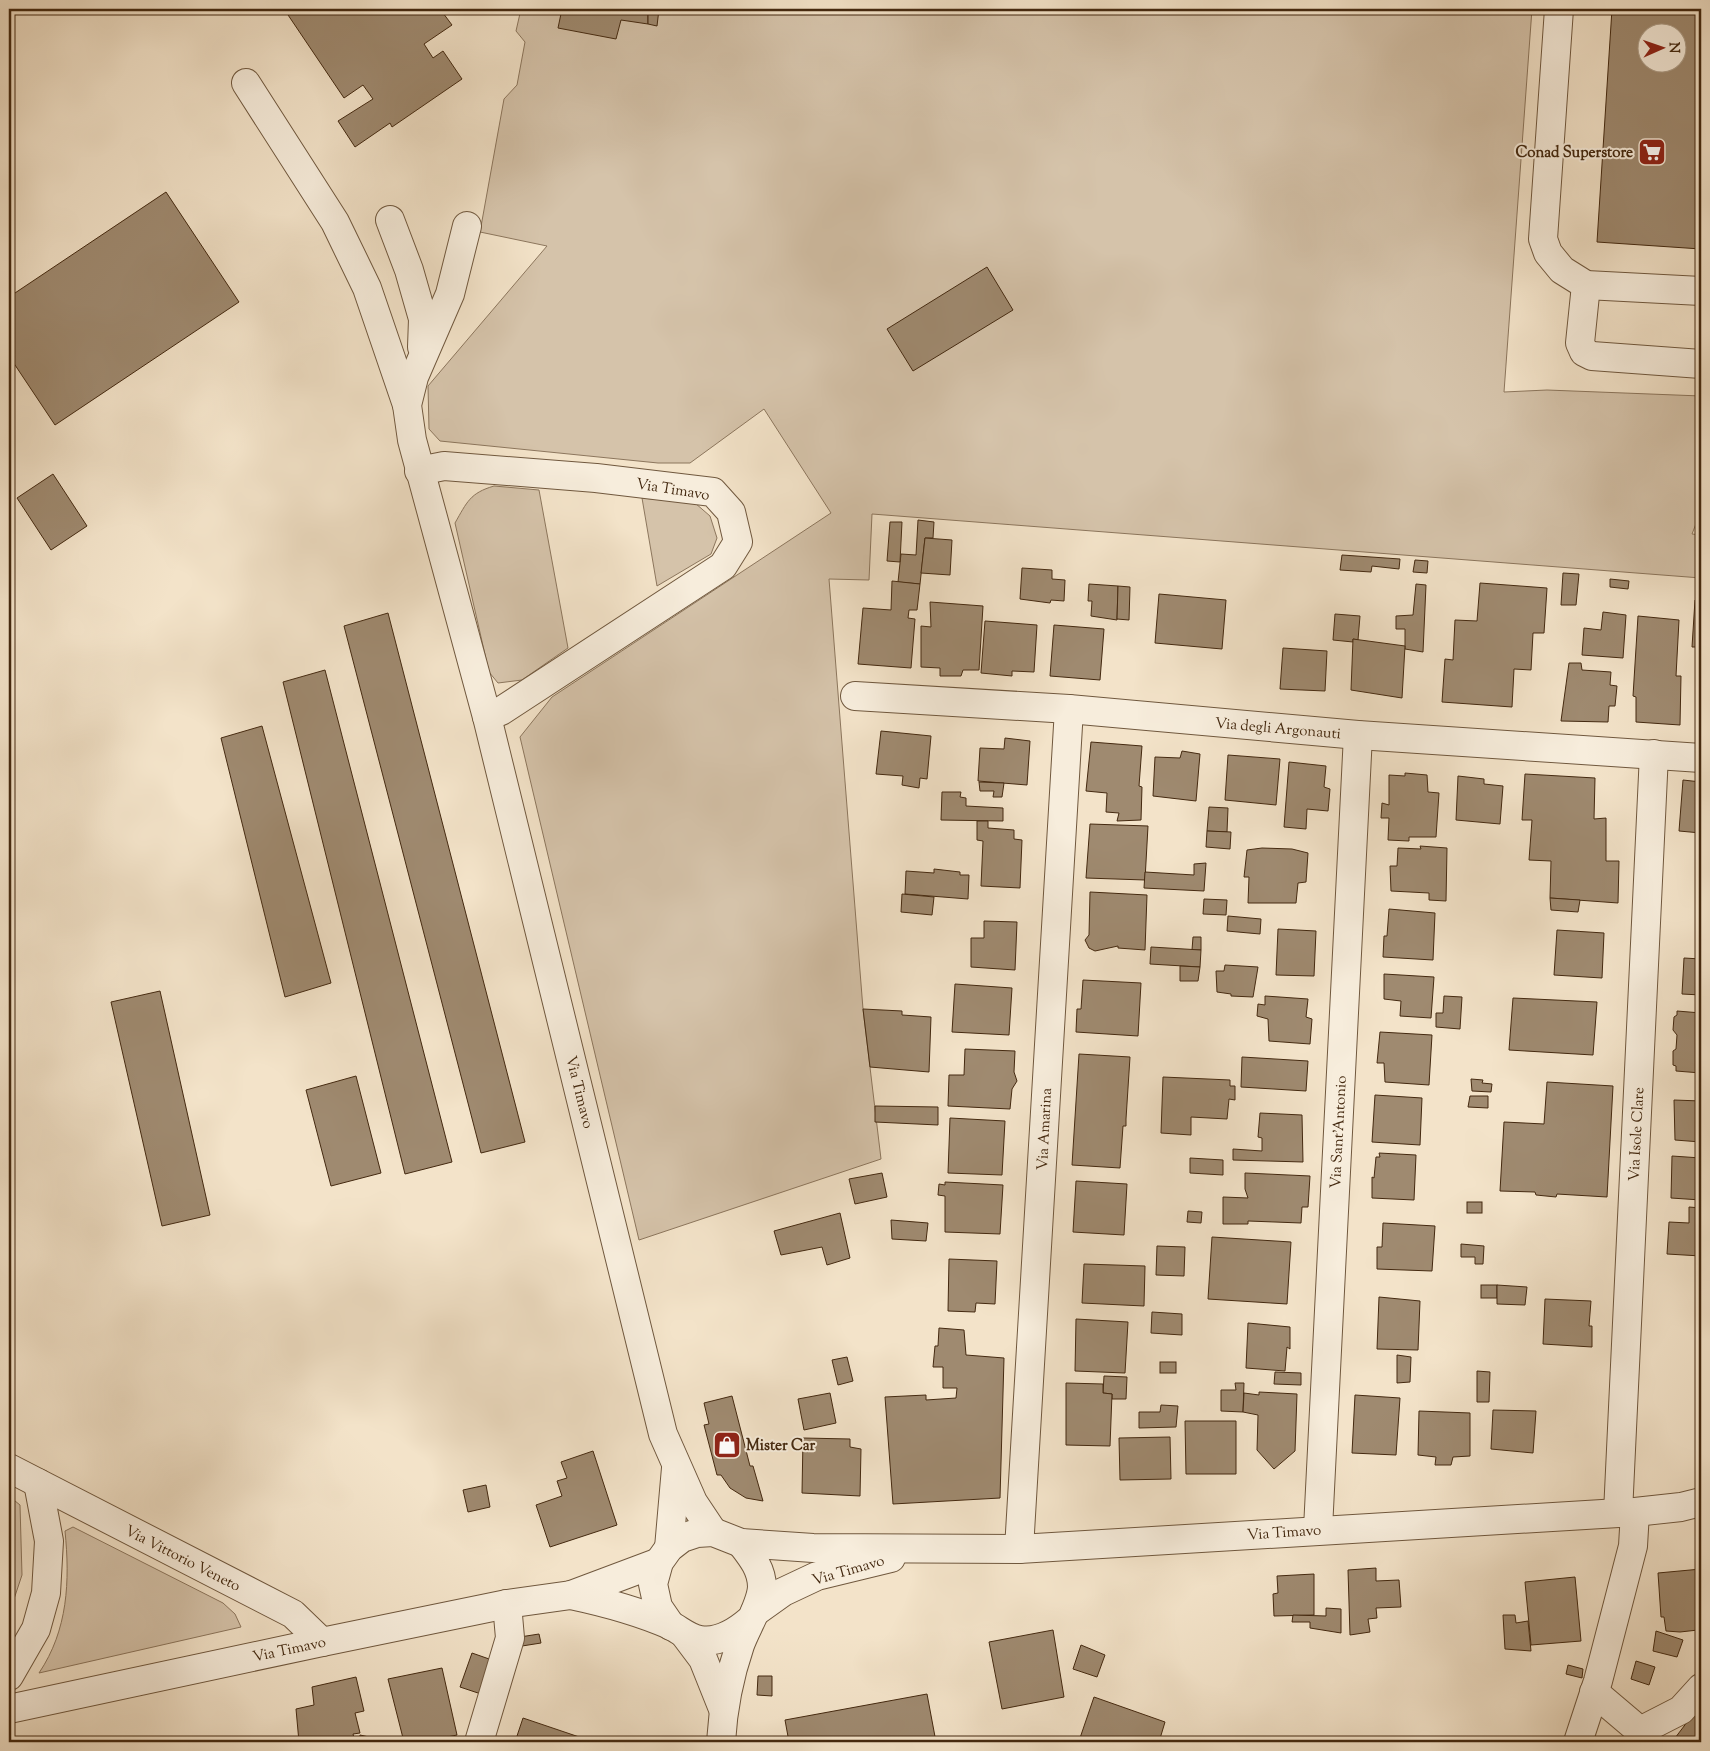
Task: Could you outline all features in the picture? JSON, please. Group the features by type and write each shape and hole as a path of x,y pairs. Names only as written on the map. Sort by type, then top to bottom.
{"street":[{"path":"1559,9 1543,239 1548,253 1562,270 1586,285 1701,291"},
{"path":"246,83 335,222 367,288 407,404"},
{"path":"390,220 423,318 422,354"},
{"name":"Via Timavo","path":"467,226 450,294 422,354 407,404 412,440 487,717 663,1434 693,1502 714,1532"},
{"path":"1586,285 1580,343 1584,352 1592,356 1701,364"},
{"name":"Via Timavo","path":"419,471 453,467 596,478 713,492 731,512 738,542 724,566 501,711 487,717"},
{"name":"Via degli Argonauti","path":"855,696 1069,708 1358,735 1701,758"},
{"name":"Via Amarina","path":"1019,1549 1069,708"},
{"name":"Via Sant'Antonio","path":"1318,1529 1358,735"},
{"name":"Via Isole Clare","path":"1626,1513 1654,754"},
{"path":"676,1466 664,1555 654,1584 658,1607 703,1659 722,1709"},
{"name":"Via Vittorio Veneto","path":"9,1468 293,1614 322,1642"},
{"path":"9,1676 36,1629 46,1593 49,1541 38,1484"},
{"name":"Via Timavo","path":"9,1709 507,1604 571,1594 664,1555 689,1535 714,1532 741,1543 813,1548 934,1547 1019,1549 1318,1529 1626,1513 1695,1507"},
{"path":"1578,1742 1594,1692 1633,1546 1626,1513"},
{"path":"721,1742 722,1709 733,1665 762,1587 756,1562 741,1543"},
{"name":"Via Timavo","path":"571,1594 605,1602 702,1640 719,1639 735,1633 752,1616 783,1592 817,1576 934,1547"},
{"path":"478,1742 510,1638 507,1604"},
{"path":"1594,1692 1640,1731 1681,1710 1701,1688"}],"shaded area":[{"path":"521,9 1532,9 1504,392 1547,390 1701,396 1701,511 1692,534 1701,535 1701,578 872,514 869,580 829,579 863,1009 881,1159 639,1240 520,737 552,697 831,513 764,409 690,463 658,463 440,441 429,429 428,386 547,246 480,232 504,99 517,85 525,42 516,31"},
{"path":"494,486 539,490 568,648 522,680 498,683 489,672 455,523 474,495"},
{"path":"642,498 695,503 710,516 717,538 711,554 657,586"},
{"path":"9,1496 20,1505 22,1575 9,1614"},
{"path":"73,1527 223,1603 235,1614 241,1627 39,1673 49,1657 56,1640 65,1605 67,1550 65,1531"}],"building":[{"path":"284,9 440,9 452,25 424,44 433,58 443,51 462,79 392,127 390,123 355,147 338,121 373,99 363,85 344,98"},
{"path":"562,9 648,9 648,24 621,20 616,39 558,28"},
{"path":"648,9 659,9 657,26 648,24"},
{"name":"Conad Superstore","path":"1612,9 1701,9 1701,249 1597,242"},
{"path":"166,192 239,302 55,425 9,356 9,297"},
{"path":"987,267 1013,310 913,371 887,329"},
{"path":"53,474 87,526 51,550 17,498"},
{"path":"918,520 934,522 933,538 925,538 920,584 898,582 901,554 916,555"},
{"path":"890,522 902,522 900,562 887,561"},
{"path":"925,538 952,540 950,575 921,573"},
{"path":"1342,555 1400,559 1399,569 1372,566 1371,572 1340,570"},
{"path":"1415,560 1428,561 1427,573 1413,572"},
{"path":"1022,568 1052,570 1052,579 1065,580 1064,601 1051,600 1050,603 1020,599"},
{"path":"1563,573 1579,574 1576,605 1561,605"},
{"path":"1610,579 1629,581 1628,589 1610,587"},
{"path":"892,581 920,584 917,610 909,610 908,618 915,619 911,668 858,664 863,608 891,610"},
{"path":"1480,583 1547,588 1544,633 1533,633 1531,670 1514,669 1512,707 1442,702 1445,659 1453,660 1455,620 1477,621"},
{"path":"1089,584 1118,586 1117,620 1091,616 1092,601 1088,601"},
{"path":"1416,584 1426,585 1423,652 1405,649 1405,629 1396,629 1396,616 1413,615"},
{"path":"1118,586 1130,587 1129,620 1117,619"},
{"path":"1159,594 1226,600 1222,649 1155,643"},
{"path":"1695,600 1701,601 1701,647 1692,647"},
{"path":"930,602 983,606 979,670 963,670 961,676 940,676 940,668 921,667 921,626 931,627"},
{"path":"1603,612 1626,615 1623,658 1582,655 1584,628 1601,630"},
{"path":"388,613 525,1142 481,1153 344,626"},
{"path":"1335,614 1360,616 1358,640 1353,639 1353,642 1333,640"},
{"path":"1638,616 1679,620 1676,676 1681,676 1680,725 1636,722 1636,697 1633,696"},
{"path":"985,621 1037,625 1034,672 1012,671 1012,676 981,673"},
{"path":"1054,625 1104,629 1100,680 1050,676"},
{"path":"1353,639 1405,646 1402,698 1351,690"},
{"path":"1283,648 1327,651 1325,691 1280,689"},
{"path":"1569,663 1581,663 1582,670 1611,672 1610,685 1617,686 1615,706 1609,706 1608,722 1561,721"},
{"path":"325,670 452,1162 405,1174 283,682"},
{"path":"1698,695 1701,696 1701,723 1696,722"},
{"path":"262,726 331,983 285,997 221,738"},
{"path":"881,731 931,736 927,779 920,778 919,788 902,785 903,776 876,774"},
{"path":"1005,738 1030,741 1027,785 978,781 980,748 1004,749"},
{"path":"1091,742 1142,746 1139,786 1142,787 1141,820 1117,821 1119,813 1106,812 1107,793 1086,791"},
{"path":"1182,751 1200,754 1196,801 1153,796 1155,757 1180,758"},
{"path":"1228,755 1280,759 1276,805 1225,800"},
{"path":"1289,762 1326,766 1324,787 1330,789 1328,811 1307,809 1306,829 1284,827"},
{"path":"1405,773 1427,775 1428,792 1439,793 1436,837 1409,837 1409,841 1388,840 1389,818 1381,818 1382,803 1389,805 1389,775 1405,776"},
{"path":"1525,774 1595,778 1594,819 1606,818 1606,861 1619,861 1618,903 1550,898 1551,861 1529,860 1532,820 1522,820"},
{"path":"1458,776 1484,779 1484,784 1503,786 1500,824 1456,820"},
{"path":"1683,780 1701,782 1701,833 1679,831"},
{"path":"979,782 1004,783 1002,797 993,797 994,791 980,791"},
{"path":"942,792 961,792 960,797 966,798 966,806 1003,808 1003,821 941,820"},
{"path":"1209,807 1228,808 1227,832 1207,831"},
{"path":"977,821 988,821 988,828 1014,830 1014,839 1022,840 1020,888 981,886 983,841 977,840"},
{"path":"1090,824 1148,826 1145,880 1086,878"},
{"path":"1207,831 1231,832 1230,849 1206,847"},
{"path":"1420,846 1447,848 1446,901 1429,900 1429,893 1391,891 1390,866 1397,866 1398,848 1421,849"},
{"path":"1262,848 1292,849 1308,853 1306,882 1298,883 1296,903 1248,903 1249,877 1244,877 1247,850"},
{"path":"1206,863 1204,891 1144,888 1145,872 1194,875 1194,864"},
{"path":"934,869 960,872 960,875 969,875 968,899 905,894 906,871 934,873"},
{"path":"1090,892 1147,895 1145,950 1118,948 1118,946 1095,951 1089,948 1085,940 1089,935"},
{"path":"902,894 934,897 932,915 901,912"},
{"path":"1550,898 1580,900 1578,912 1551,910"},
{"path":"1204,899 1227,900 1226,915 1203,914"},
{"path":"1389,909 1435,913 1433,960 1383,957 1384,936 1387,936"},
{"path":"1228,916 1261,919 1260,934 1227,931"},
{"path":"984,921 1017,922 1015,970 971,967 971,938 984,938"},
{"path":"1278,929 1316,931 1314,976 1276,975"},
{"path":"1557,930 1604,933 1602,978 1554,975"},
{"path":"1193,937 1201,937 1201,950 1192,950"},
{"path":"1151,947 1201,950 1200,967 1150,964"},
{"path":"1684,958 1701,959 1701,995 1682,994"},
{"path":"1225,965 1258,967 1253,997 1231,996 1231,994 1217,992 1216,971 1224,971"},
{"path":"1180,966 1200,967 1198,981 1180,981"},
{"path":"1384,974 1434,977 1431,1018 1400,1016 1401,1001 1384,999"},
{"path":"1083,980 1141,983 1138,1036 1076,1032 1077,1009 1081,1009"},
{"path":"955,984 1012,988 1009,1035 952,1032"},
{"path":"160,991 210,1215 162,1226 111,1002"},
{"path":"1265,996 1308,999 1306,1017 1312,1019 1310,1044 1269,1041 1268,1019 1257,1016 1258,1004 1265,1005"},
{"path":"1444,996 1462,997 1460,1029 1436,1027 1436,1013 1443,1013"},
{"path":"1513,998 1597,1002 1593,1055 1509,1050"},
{"path":"863,1009 902,1011 902,1015 931,1017 929,1072 870,1067"},
{"path":"1677,1011 1701,1013 1701,1073 1676,1071 1676,1066 1673,1065 1673,1051 1676,1049 1677,1035 1673,1030 1674,1017 1677,1015"},
{"path":"1380,1032 1432,1035 1429,1085 1385,1082 1384,1063 1377,1063"},
{"path":"965,1049 1015,1051 1014,1072 1017,1081 1012,1089 1010,1109 948,1106 949,1075 964,1075"},
{"path":"1079,1054 1130,1057 1126,1126 1123,1126 1120,1168 1072,1165"},
{"path":"1242,1057 1308,1061 1306,1091 1241,1087"},
{"path":"356,1076 381,1173 331,1186 306,1090"},
{"path":"1163,1077 1230,1080 1230,1086 1235,1086 1235,1100 1229,1099 1227,1119 1191,1117 1191,1135 1161,1133"},
{"path":"1471,1079 1483,1080 1482,1083 1492,1084 1491,1092 1472,1091"},
{"path":"1547,1082 1613,1086 1607,1197 1557,1194 1556,1197 1536,1195 1535,1192 1500,1191 1504,1122 1544,1124"},
{"path":"1375,1095 1422,1098 1420,1145 1372,1142"},
{"path":"1470,1096 1488,1096 1488,1108 1468,1107"},
{"path":"1674,1100 1701,1101 1701,1142 1675,1140"},
{"path":"875,1106 938,1107 938,1125 875,1122"},
{"path":"1260,1113 1302,1115 1303,1162 1233,1160 1233,1149 1262,1151 1262,1138 1258,1137"},
{"path":"950,1118 1005,1121 1002,1175 948,1173"},
{"path":"1379,1153 1416,1155 1414,1200 1372,1198 1372,1177 1374,1178 1376,1157 1380,1157"},
{"path":"1672,1156 1701,1158 1701,1200 1671,1198"},
{"path":"1190,1158 1223,1160 1223,1175 1190,1173"},
{"path":"882,1173 887,1197 855,1204 849,1179"},
{"path":"1245,1173 1310,1176 1308,1207 1302,1207 1301,1223 1248,1221 1248,1224 1223,1224 1223,1197 1248,1198 1245,1189"},
{"path":"1076,1181 1127,1184 1124,1235 1073,1232"},
{"path":"945,1182 1003,1185 1000,1234 945,1232 945,1196 938,1195 939,1184 945,1185"},
{"path":"1467,1202 1482,1202 1482,1213 1467,1213"},
{"path":"1689,1207 1701,1208 1701,1256 1667,1254 1669,1222 1689,1223"},
{"path":"1188,1211 1202,1212 1201,1223 1187,1222"},
{"path":"840,1213 850,1258 827,1265 822,1247 781,1255 774,1231"},
{"path":"891,1220 928,1223 926,1241 892,1239"},
{"path":"1383,1223 1435,1226 1432,1271 1377,1269 1377,1247 1382,1247"},
{"path":"1212,1237 1291,1242 1287,1304 1208,1299"},
{"path":"1461,1244 1484,1246 1483,1264 1475,1264 1475,1257 1461,1257"},
{"path":"1157,1246 1185,1247 1184,1276 1156,1275"},
{"path":"949,1259 997,1261 995,1304 976,1303 975,1312 948,1311"},
{"path":"1084,1264 1145,1266 1144,1306 1082,1303"},
{"path":"1481,1285 1497,1285 1497,1298 1481,1298"},
{"path":"1497,1285 1527,1287 1525,1305 1497,1304"},
{"path":"1379,1297 1420,1301 1418,1350 1377,1349"},
{"path":"1545,1299 1591,1301 1589,1326 1592,1326 1592,1347 1543,1344"},
{"path":"1698,1303 1701,1303 1701,1315 1698,1315"},
{"path":"1152,1312 1182,1314 1182,1335 1151,1333"},
{"path":"1076,1319 1128,1322 1125,1373 1075,1371"},
{"path":"1248,1323 1290,1327 1290,1349 1287,1347 1285,1371 1246,1368"},
{"path":"939,1328 964,1330 966,1355 1004,1358 1000,1498 893,1504 885,1397 926,1395 926,1400 956,1398 957,1388 943,1388 943,1367 933,1367 935,1346 938,1346"},
{"path":"1397,1355 1411,1357 1410,1382 1397,1383"},
{"path":"847,1357 853,1381 838,1385 832,1360"},
{"path":"1697,1359 1701,1359 1701,1371 1697,1370"},
{"path":"1160,1362 1176,1362 1176,1373 1160,1373"},
{"path":"1696,1370 1701,1371 1701,1391 1696,1391"},
{"path":"1477,1371 1490,1372 1489,1402 1477,1402"},
{"path":"1275,1372 1301,1373 1301,1385 1274,1384"},
{"path":"1104,1376 1127,1377 1126,1399 1112,1399 1112,1394 1103,1393"},
{"path":"1066,1383 1103,1384 1103,1393 1112,1394 1110,1446 1066,1445"},
{"path":"1235,1383 1244,1383 1243,1412 1221,1411 1221,1390 1236,1390"},
{"path":"1259,1392 1297,1394 1295,1451 1274,1469 1257,1450 1258,1415 1243,1412 1244,1393 1259,1395"},
{"path":"830,1393 836,1423 804,1430 798,1399"},
{"path":"1355,1395 1400,1398 1396,1455 1352,1453"},
{"name":"Mister Car","path":"732,1396 750,1466 753,1466 763,1501 746,1498 730,1488 721,1475 717,1475 704,1425 709,1424 704,1403"},
{"path":"1161,1405 1178,1406 1176,1427 1139,1428 1139,1412 1160,1412"},
{"path":"1493,1410 1536,1411 1533,1453 1491,1449"},
{"path":"1419,1411 1470,1413 1470,1456 1453,1457 1451,1465 1435,1465 1436,1457 1418,1455"},
{"path":"1185,1421 1236,1421 1236,1474 1186,1474"},
{"path":"1170,1437 1171,1479 1120,1480 1119,1438"},
{"path":"803,1438 850,1439 850,1447 861,1449 860,1496 802,1493"},
{"path":"593,1451 617,1525 550,1547 536,1505 562,1496 557,1481 567,1478 561,1462"},
{"path":"486,1485 490,1507 468,1512 463,1490"},
{"path":"1376,1568 1376,1581 1399,1580 1401,1607 1376,1608 1377,1618 1368,1619 1370,1632 1350,1635 1348,1570"},
{"path":"1701,1569 1701,1627 1698,1630 1666,1631 1664,1617 1661,1617 1658,1573"},
{"path":"1314,1574 1314,1615 1274,1616 1273,1594 1278,1593 1277,1576"},
{"path":"1575,1577 1581,1641 1531,1645 1525,1582"},
{"path":"1326,1608 1341,1609 1341,1633 1310,1628 1310,1622 1292,1622 1293,1615 1326,1616"},
{"path":"1503,1615 1515,1615 1516,1623 1528,1621 1531,1651 1505,1649"},
{"path":"1053,1630 1064,1697 1002,1709 989,1642"},
{"path":"1656,1631 1683,1640 1677,1657 1653,1651"},
{"path":"539,1634 541,1643 522,1646 520,1637"},
{"path":"1081,1645 1105,1655 1097,1677 1073,1669"},
{"path":"472,1653 492,1660 481,1694 460,1687"},
{"path":"1636,1661 1655,1667 1649,1685 1631,1679"},
{"path":"1568,1665 1583,1669 1582,1678 1566,1674"},
{"path":"442,1668 457,1735 422,1742 404,1742 388,1679"},
{"path":"758,1676 772,1676 772,1696 757,1695"},
{"path":"356,1677 364,1711 355,1713 360,1733 353,1734 355,1742 299,1742 296,1709 314,1705 312,1687"},
{"path":"927,1694 936,1742 789,1742 785,1720"},
{"path":"1094,1697 1165,1722 1159,1742 1092,1742 1080,1738"},
{"path":"1697,1709 1701,1709 1701,1742 1672,1742"},
{"path":"523,1718 594,1742 515,1742"},
{"path":"360,1735 369,1737 368,1742 359,1742"},
{"path":"249,1737 249,1742 213,1742 213,1740"}],"place":[{"name":"Conad Superstore","path":"1652,152"},
{"name":"Mister Car","path":"727,1445"}]}
